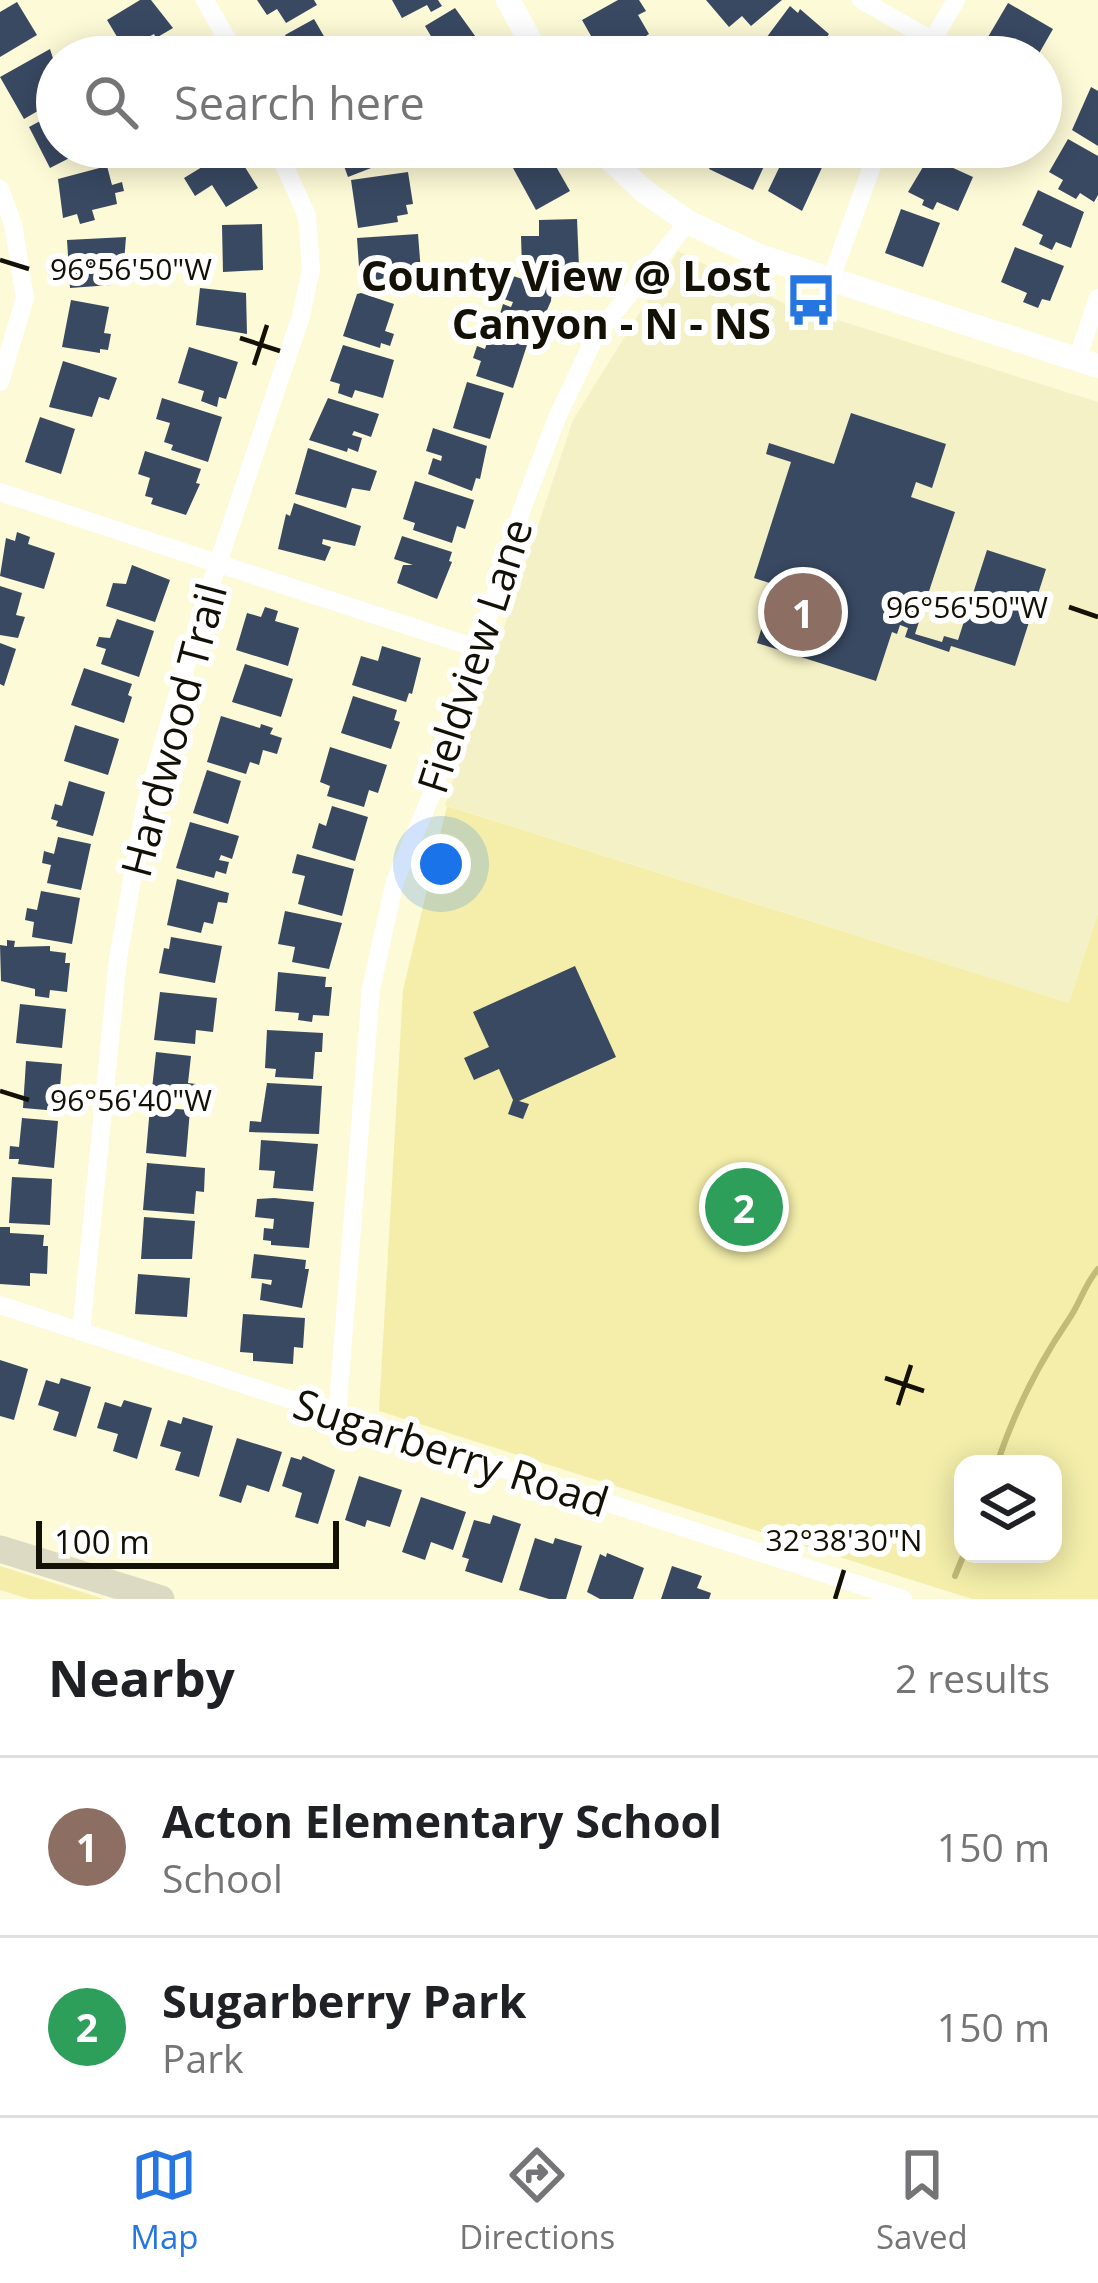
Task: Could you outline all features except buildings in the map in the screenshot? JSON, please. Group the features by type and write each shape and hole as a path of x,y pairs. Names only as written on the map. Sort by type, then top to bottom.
{"main road":[{"path":"0,1549 161,1599"}],"street":[{"path":"205,0 225,36"},
{"path":"508,0 528,36"},
{"path":"861,0 909,36"},
{"path":"935,36 956,0"},
{"name":"Hardwood Trail","path":"81,1332 118,959 145,806 301,316 311,268 307,216 285,168"},
{"path":"619,168 688,222 759,256 1088,363 1098,298"},
{"path":"831,279 871,168"},
{"path":"0,189 14,224 25,298 0,382"},
{"name":"Fieldview Lane","path":"337,1416 371,989 395,881 434,789 526,497 557,418 596,335 688,222"},
{"path":"0,492 479,649"},
{"name":"Sugarberry Road","path":"0,1305 904,1599"}],"shaded area":[{"path":"678,251 781,302 1098,402 1098,913 1069,1003 445,805 573,420"},
{"path":"447,806 1069,1003 1098,913 1098,1599 972,1599 379,1411 403,990"},
{"path":"0,1566 104,1599 29,1599 0,1590"}],"waterway":[{"path":"1000,1455 1028,1388 1098,1269"},
{"path":"955,1576 960,1563"}],"place":[{"name":"County View @ Lost Canyon - N - NS","path":"811,300"},
{"name":"Acton Elementary School","path":"803,612"},
{"name":"Sugarberry Park","path":"744,1207"}]}
